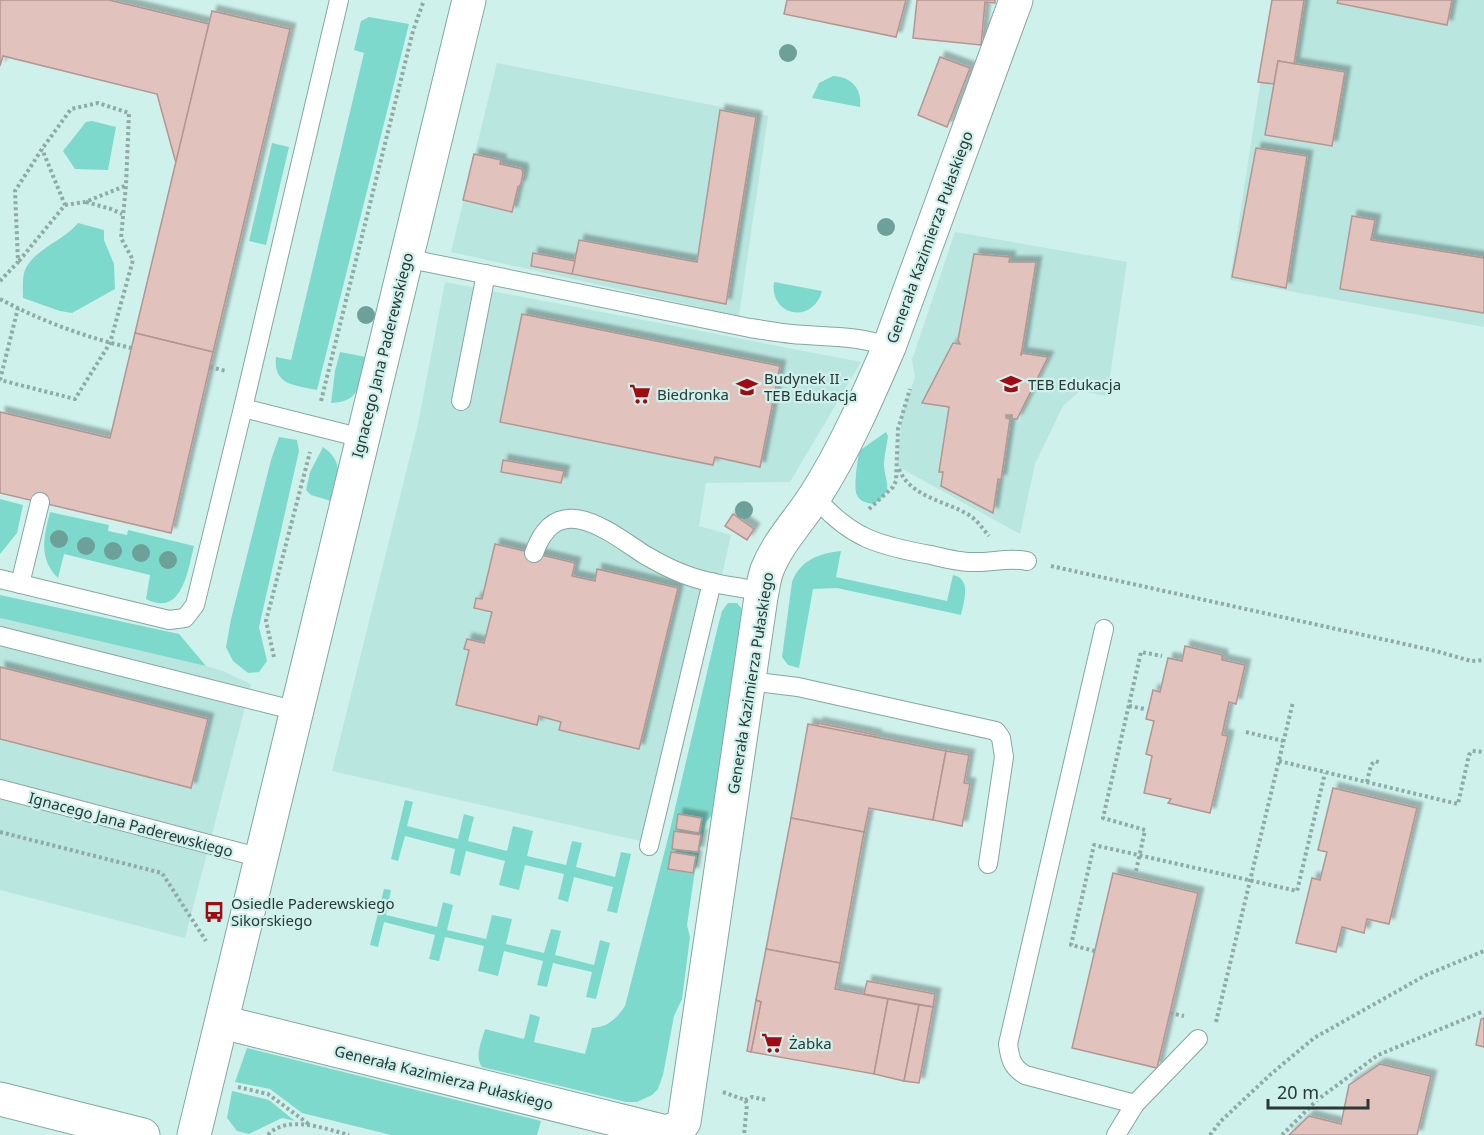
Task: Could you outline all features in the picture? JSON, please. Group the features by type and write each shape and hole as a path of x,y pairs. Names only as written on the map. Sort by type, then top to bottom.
{"street":[{"name":"Ignacego Jana Paderewskiego","path":"194,1135 261,858 284,707 362,438 469,0"},
{"name":"Generała Kazimierza Pułaskiego","path":"222,1022 677,1132 684,1122 766,571 773,557 815,497 859,416 889,347 1016,0"},
{"path":"0,1099 143,1135"}],"lane":[{"path":"0,579 169,620 184,618 195,605 339,0"},
{"path":"405,258 750,328 855,339 889,347"},
{"path":"461,401 486,274"},
{"path":"243,408 362,438"},
{"path":"815,497 829,514 847,528 873,542 892,548 969,562 1008,558 1027,561"},
{"path":"20,584 40,502"},
{"path":"534,553 545,532 554,522 567,519 583,520 598,525 647,556 686,575 762,591"},
{"path":"649,846 712,582"},
{"path":"1104,629 1008,1044 1010,1059 1016,1070 1025,1075 1135,1104"},
{"path":"0,636 284,707"},
{"path":"749,681 798,687 996,731 1001,738 1004,757 988,864"},
{"name":"Ignacego Jana Paderewskiego","path":"0,789 261,858"},
{"path":"1116,1135 1135,1104 1198,1039"}],"path":[{"path":"284,707 266,621 413,31 424,0"},
{"path":"18,262 15,191 71,109 98,104 129,114 121,238 133,260 110,343 75,399 0,380 18,308"},
{"path":"42,149 64,205"},
{"path":"0,281 64,205 85,202 126,185"},
{"path":"85,202 122,214"},
{"path":"0,298 46,321 131,348"},
{"path":"897,466 902,476 914,489 970,516 991,537"},
{"path":"1027,561 1436,651 1471,661 1484,660"},
{"path":"1136,871 1145,830 1103,818 1141,652 1162,656"},
{"path":"1215,1024 1293,702"},
{"path":"1129,706 1145,710"},
{"path":"1246,732 1284,741"},
{"path":"1279,761 1458,804 1469,754 1472,751 1484,752"},
{"path":"1367,782 1371,765 1375,761 1381,763"},
{"path":"1095,951 1071,945 1094,845 1297,891 1325,773"},
{"path":"0,832 162,873 211,950"},
{"path":"1209,1135 1271,1074 1314,1038 1426,975 1484,951"},
{"path":"1282,1135 1317,1100 1378,1055 1484,1011"},
{"path":"1170,1013 1193,1018"},
{"path":"208,1080 268,1094 310,1125"},
{"path":"745,1100 752,1097 767,1100"},
{"path":"268,1135 281,1125 310,1125 349,1135"}],"shaded area":[{"path":"1273,0 1484,0 1484,327 1230,280"},
{"path":"497,63 768,116 739,316 451,252"},
{"name":"TEB Edukacja","path":"955,232 1127,262 1107,396 1080,391 1063,406 1035,464 1020,534 897,466 902,415 915,377 912,360"},
{"path":"445,282 861,362 790,482 706,483 699,526 731,535 675,782 658,845 332,771 418,424"},
{"path":"0,618 206,666 251,684 185,938 0,890"}],"green space":[{"path":"369,17 409,24 317,390 294,385 282,379 276,367 276,357 291,360 364,53 354,50 361,21"},
{"path":"833,76 846,79 854,85 859,95 860,107 812,98 819,83"},
{"path":"92,121 116,127 108,170 75,169 63,151 86,122"},
{"path":"272,143 289,147 266,245 249,241"},
{"path":"78,223 104,230 104,240 114,264 115,289 72,313 23,298 23,277 29,263 42,250 66,235"},
{"path":"774,282 822,291 817,302 810,309 793,312 778,303 774,294"},
{"path":"340,352 366,357 358,389 354,395 341,402 331,403 335,371"},
{"path":"886,432 888,436 884,466 886,491 874,504 866,503 860,499 856,491 859,451"},
{"path":"279,437 297,440 299,451 259,627 267,661 259,672 248,673 233,661 226,647 271,460"},
{"path":"323,447 335,459 338,471 331,501 311,495 306,490 310,472"},
{"path":"0,499 23,505 17,533 0,554"},
{"path":"50,512 109,525 108,531 127,535 128,530 194,546 181,589 168,602 158,603 146,599 150,575 64,554 58,578 47,563 44,547"},
{"path":"841,551 836,577 947,601 953,575 959,577 965,586 961,615 837,588 813,589 799,668 788,665 782,657 792,582 805,563 818,556"},
{"path":"0,595 179,634 206,666 0,618"},
{"path":"728,603 737,603 742,609 742,615 719,790 712,815 706,822 694,877 687,925 690,937 682,999 674,1016 663,1075 658,1089 652,1095 637,1102 626,1102 482,1067 479,1053 485,1029 524,1039 530,1014 540,1017 534,1042 585,1054 592,1028 611,1022 625,1006 669,834 717,630 722,611"},
{"path":"405,800 413,802 407,826 458,839 464,814 474,817 468,841 507,851 513,826 533,831 527,856 566,865 572,841 582,843 576,867 615,877 621,852 631,854 617,913 607,911 613,887 574,877 568,902 558,899 564,874 525,865 519,890 499,885 505,861 466,851 460,876 450,873 455,849 405,836 398,861 391,859"},
{"path":"384,889 391,890 386,915 437,927 443,902 453,905 447,930 486,939 492,915 512,919 506,944 544,953 551,929 561,931 555,955 594,965 600,940 610,943 596,999 586,997 592,972 553,963 547,987 537,985 543,961 504,951 498,976 478,971 484,946 445,937 439,961 429,959 435,935 384,922 378,947 370,945"},
{"path":"247,1048 541,1121 537,1135 391,1135 302,1113 270,1089 235,1082"},
{"path":"232,1091 269,1100 295,1121 282,1118 249,1134 237,1131 227,1118"}],"building":[{"path":"0,0 109,0 209,24 176,163 157,94 3,56 0,66"},
{"path":"787,0 906,0 896,37 784,14"},
{"path":"917,0 995,0 995,3 985,2 981,45 913,38"},
{"path":"1272,0 1304,0 1294,64 1278,61 1274,84 1258,82"},
{"path":"1338,0 1452,0 1447,25 1337,3"},
{"path":"212,11 290,29 213,352 135,333"},
{"path":"940,57 970,68 947,127 918,115"},
{"path":"1278,61 1345,72 1332,146 1265,135"},
{"path":"720,110 756,117 726,304 572,274 579,240 697,262"},
{"path":"1256,148 1307,156 1286,288 1232,277"},
{"path":"474,154 501,160 500,164 522,169 521,184 518,187 512,212 463,200"},
{"path":"1352,216 1375,220 1371,240 1484,258 1484,313 1340,289"},
{"path":"533,253 575,261 572,274 531,266"},
{"name":"TEB Edukacja","path":"974,254 1010,257 1009,262 1036,262 1021,353 1048,357 1017,419 1012,419 1012,415 1006,415 1006,418 1010,419 1001,480 998,479 993,513 941,486 943,472 939,472 949,407 922,403 953,343 960,344 958,340"},
{"name":"Biedronka","path":"522,314 780,366 760,467 715,457 713,465 500,422"},
{"path":"135,333 213,352 171,533 0,493 0,412 110,438"},
{"path":"503,460 564,471 561,483 501,472"},
{"path":"733,514 754,529 747,540 725,526"},
{"path":"495,544 575,563 572,576 595,581 597,569 678,588 639,749 559,730 561,722 539,716 537,725 456,705 469,650 464,649 467,639 484,643 492,612 474,608 476,598 482,599"},
{"path":"1185,646 1222,655 1222,660 1245,665 1236,704 1229,702 1222,735 1228,736 1210,813 1168,803 1171,799 1144,793 1152,756 1146,754 1154,721 1146,719 1153,690 1160,692 1168,658 1182,661"},
{"path":"0,667 208,719 191,788 0,739"},
{"path":"818,723 876,735 876,737 817,727"},
{"path":"808,724 946,751 933,820 869,808 864,832 791,818"},
{"path":"946,751 969,755 964,783 970,784 962,826 933,820"},
{"path":"1333,788 1417,808 1389,924 1367,919 1364,933 1342,927 1336,952 1296,943 1312,878 1320,880 1327,852 1318,850"},
{"path":"678,814 702,818 699,833 676,829"},
{"path":"791,818 864,832 840,963 766,949"},
{"path":"674,831 701,835 698,852 672,849"},
{"path":"671,852 696,856 693,873 668,869"},
{"path":"1113,873 1198,893 1157,1068 1072,1048"},
{"path":"766,949 840,963 835,989 888,999 874,1074 751,1052 761,1002 756,1000"},
{"path":"867,981 935,994 933,1007 864,994"},
{"path":"888,999 919,1005 904,1081 874,1074"},
{"path":"756,1000 761,1002 751,1052 747,1051"},
{"path":"919,1005 933,1007 919,1083 904,1081"},
{"path":"1484,1018 1484,1047 1476,1045 1481,1019"},
{"path":"1380,1064 1431,1076 1417,1135 1289,1135 1309,1116 1341,1124 1349,1085"}],"place":[{"name":"TEB Edukacja","path":"1011,384"},
{"name":"Budynek II - TEB Edukacja","path":"747,387"},
{"name":"Biedronka","path":"640,394"},
{"name":"Osiedle Paderewskiego Sikorskiego","path":"214,912"},
{"name":"Żabka","path":"772,1043"}]}
